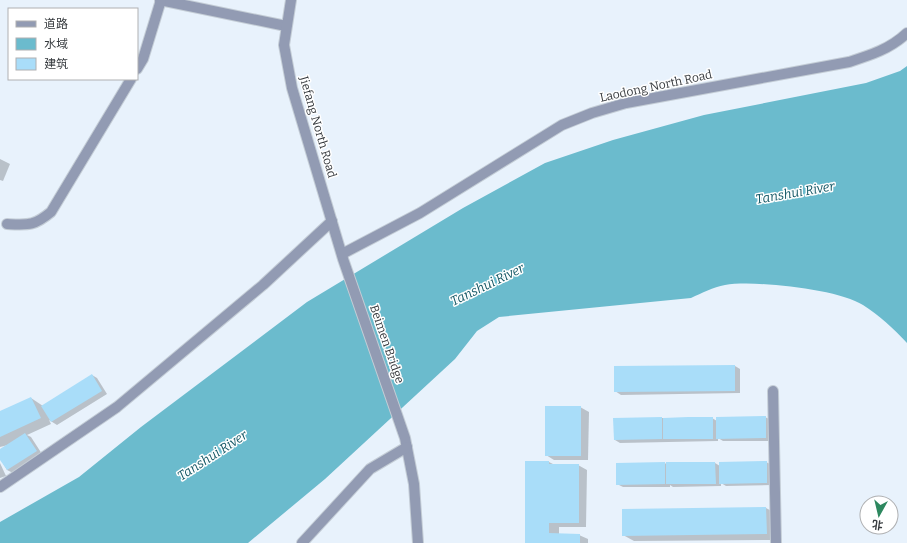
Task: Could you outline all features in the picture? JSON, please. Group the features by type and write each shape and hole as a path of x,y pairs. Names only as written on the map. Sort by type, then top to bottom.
{"street":[{"path":"138,66 142,59 160,0 286,26"},
{"name":"Jiefang North Road","path":"291,0 284,45 292,88 343,257"},
{"name":"Laodong North Road","path":"343,257 420,213 562,125 592,113 626,103 849,62 876,53 898,41 907,33"},
{"path":"7,224 26,225 39,223 51,212 130,80"},
{"path":"0,486 117,407 263,285 332,221"},
{"name":"Beimen Bridge","path":"343,257 406,442 414,484 418,543"},
{"path":"773,391 776,543"},
{"path":"302,543 370,469 406,442"}],"water":[{"name":"Tanshui River","path":"907,66 907,343 892,327 875,313 851,299 816,290 775,285 725,285 691,298 499,317 477,331 455,359 325,479 248,543 0,543 0,522 79,477 141,427 307,302 463,208 545,163 613,140 704,115 866,83 900,71"}],"building":[{"path":"735,365 735,391 614,392 614,366"},
{"path":"92,374 102,391 51,422 41,406"},
{"path":"31,397 41,418 0,437 0,411"},
{"path":"545,406 581,406 581,456 545,456"},
{"path":"766,416 766,438 716,439 716,417"},
{"path":"662,417 662,439 614,440 613,418"},
{"path":"713,417 713,439 663,439 663,418"},
{"path":"25,433 37,451 7,470 0,460 0,449"},
{"path":"525,461 549,461 549,464 579,464 579,523 549,523 549,533 580,534 580,543 525,543"},
{"path":"767,461 767,483 719,484 719,462"},
{"path":"665,462 665,484 616,485 616,463"},
{"path":"666,462 715,462 716,484 666,484"},
{"path":"766,507 767,534 622,536 622,509"}]}
